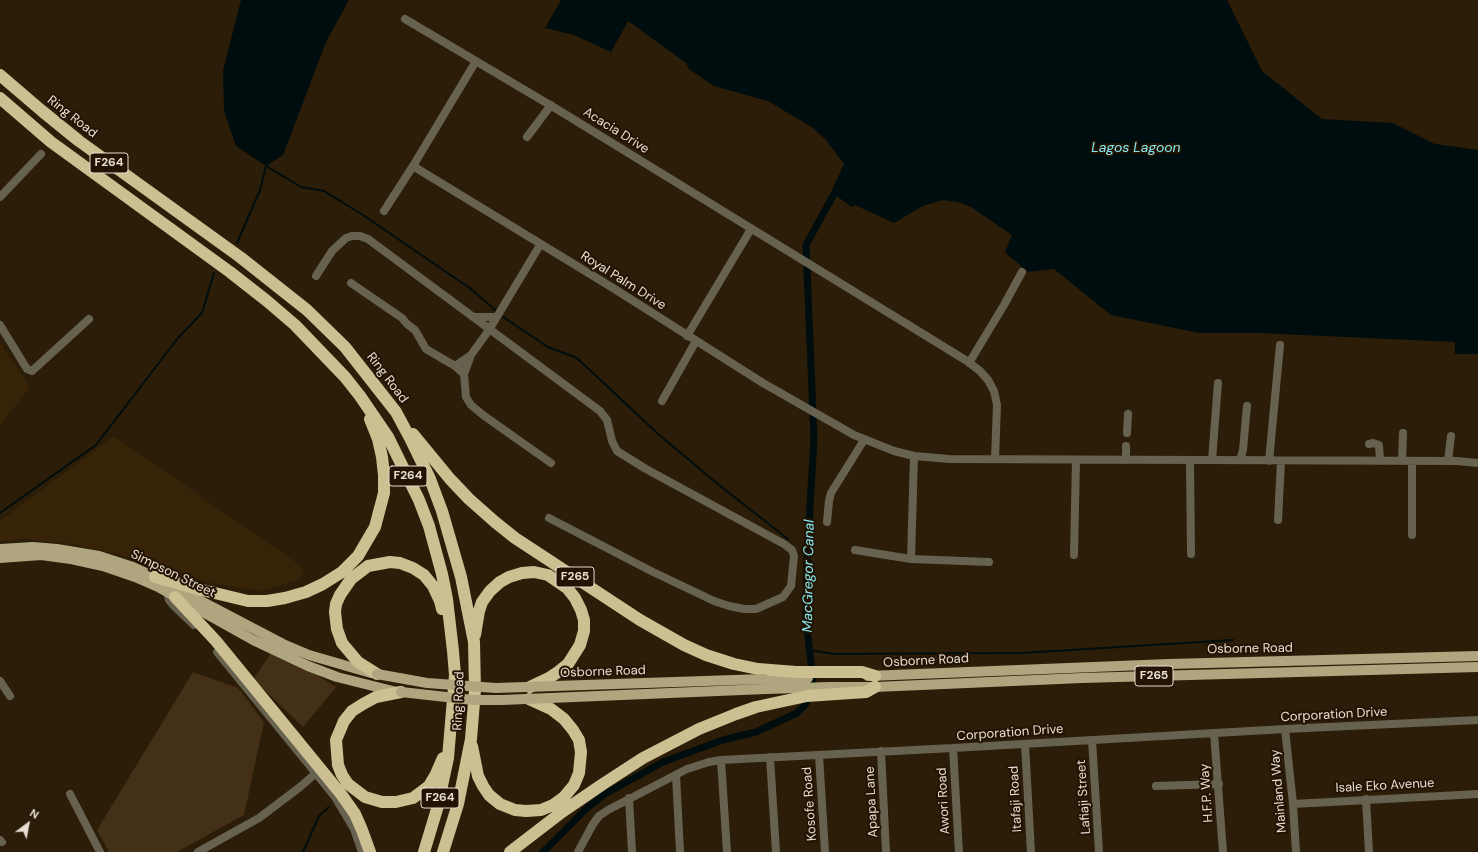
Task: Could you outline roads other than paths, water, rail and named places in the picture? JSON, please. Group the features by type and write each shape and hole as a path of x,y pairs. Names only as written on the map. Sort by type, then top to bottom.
{"highway":[{"name":"Ring Road","path":"0,75 85,145 240,257 291,296 328,330 364,369 396,412 430,479 442,511 461,577 474,642 475,690 471,739 458,804 443,852"},
{"name":"Ring Road","path":"0,98 51,142 230,272 295,325 329,359 360,396 388,437 419,500 442,574 451,632 455,675 452,718 448,743 448,758 444,783 424,852"},
{"path":"155,577 242,600 267,601 306,592 323,584 342,572 358,556 375,526 384,493 382,457 378,439 360,396"},
{"name":"F265","path":"396,412 450,479 483,512 515,538 640,620 684,645 706,655 734,664 758,668 797,684 829,683 862,672 875,682"},
{"path":"377,674 358,662 342,643 337,629 335,612 340,594 359,571 368,566 390,562 400,563 413,568 424,575 433,586 440,601 444,622 451,632"},
{"path":"474,642 482,602 490,591 500,582 509,577 522,573 534,572 548,575 567,588 575,598 584,620 584,631 580,645 568,664 549,678 530,687"},
{"path":"171,595 216,641 341,794 354,814 370,852"},
{"path":"510,852 562,812 643,758 698,729 756,707 797,684 829,683 866,692 875,682"},
{"name":"F265","path":"400,692 376,698 363,704 352,711 344,721 336,740 336,754 338,765 348,784 365,797 374,801 389,803 413,798 429,786 436,774 448,743"},
{"path":"471,739 476,768 482,786 489,795 500,804 515,810 526,811 541,810 553,805 564,797 574,785 579,773 581,752 579,740 564,719 551,710 528,699"}],"main road":[{"name":"Simpson Street","path":"0,549 33,547 75,552 112,560 133,567 155,577 260,632 309,655 377,674"},
{"name":"Osborne Road","path":"0,558 41,556 71,559 116,570 135,577 171,595 253,640 308,666 337,677 400,692 473,700 528,699 766,689 797,684"},
{"name":"Osborne Road","path":"875,682 1169,664 1478,656"},
{"name":"Osborne Road","path":"875,682 1478,667"},
{"name":"Osborne Road","path":"377,674 405,680 446,685 496,688 764,679 797,684"}],"street":[{"name":"Acacia Drive","path":"405,19 550,105 970,363 984,376 994,391 997,405 996,459"},
{"path":"384,211 476,61"},
{"path":"527,137 550,105"},
{"path":"0,197 40,154"},
{"name":"Royal Palm Drive","path":"413,166 540,245 613,288 686,336 763,383 864,440 894,451 914,456 949,459 1448,461 1478,463"},
{"path":"686,336 751,229"},
{"path":"316,276 332,251 346,238 360,236 368,239 474,316 489,330 600,411 606,420 612,441 617,451 646,469 784,544 792,550 794,556 791,586 782,597 756,609 744,609 729,606 714,601 651,571 549,518"},
{"path":"540,245 489,330 471,355 464,374 466,397 471,405 483,416 551,463"},
{"path":"970,363 1022,272"},
{"path":"352,283 402,318 416,330 426,349 464,374"},
{"path":"474,316 496,317"},
{"path":"0,325 27,369 32,371 89,318"},
{"path":"662,401 696,341"},
{"path":"1269,461 1280,345"},
{"path":"454,366 471,355"},
{"path":"1212,460 1218,382"},
{"path":"1240,460 1243,450 1248,406"},
{"path":"1127,433 1128,414"},
{"path":"1402,461 1403,433"},
{"path":"1448,461 1451,436"},
{"path":"828,522 831,493 864,440"},
{"path":"1369,444 1373,443 1379,445 1380,461"},
{"path":"1126,446 1126,460"},
{"path":"911,559 914,456"},
{"path":"1074,555 1076,460"},
{"path":"1190,460 1191,554"},
{"path":"1278,520 1281,461"},
{"path":"1412,461 1412,535"},
{"path":"855,550 911,559 989,562"},
{"path":"171,595 169,600 173,605 205,636 335,797 354,829 362,852"},
{"path":"0,681 10,696"},
{"name":"Corporation Drive","path":"578,852 599,816 629,798 699,764 721,760 1478,720"},
{"name":"Mainland Way","path":"1285,729 1293,804 1296,852"},
{"name":"H.F.P. Way","path":"1214,733 1223,852"},
{"name":"Lafiaji Street","path":"1092,740 1099,852"},
{"name":"Itafaji Road","path":"1025,744 1031,852"},
{"name":"Awori Road","path":"953,748 959,852"},
{"name":"Apapa Lane","path":"881,751 886,852"},
{"name":"Kosofe Road","path":"819,755 825,852"},
{"path":"770,757 776,852"},
{"path":"721,760 727,852"},
{"path":"198,852 259,818 316,773"},
{"path":"676,775 680,852"},
{"path":"1156,786 1219,784"},
{"path":"70,794 100,852"},
{"name":"Isale Eko Avenue","path":"1293,804 1478,794"},
{"path":"629,798 632,852"},
{"path":"1366,799 1368,852"}],"water":[{"path":"241,0 349,0 326,42 283,155 266,166 236,146 224,111 223,71"},
{"name":"Lagos Lagoon","path":"561,0 1227,0 1262,71 1322,119 1393,123 1435,144 1478,150 1478,354 1455,354 1455,342 1259,333 1199,333 1111,315 1054,269 1028,272 1005,252 1012,235 971,207 958,202 942,200 923,206 894,223 855,205 852,207 831,192 844,164 826,140 813,128 768,101 714,86 689,69 686,63 628,21 611,52 574,35 545,28"}],"waterway":[{"path":"237,243 260,190 266,166 301,187 324,191 363,215 471,289 495,310"},
{"name":"MacGregor Canal","path":"543,852 587,808 605,794 663,762 723,740 756,732 797,713 805,705 812,692 813,680 806,620 807,557 814,439 806,245 834,194"},
{"path":"0,513 96,445 178,338 202,313 214,273"},
{"path":"503,317 548,347 577,358 657,433 719,485 788,539"},
{"path":"809,650 835,654 1022,653 1233,640"},
{"path":"303,852 319,816 329,807"}]}
